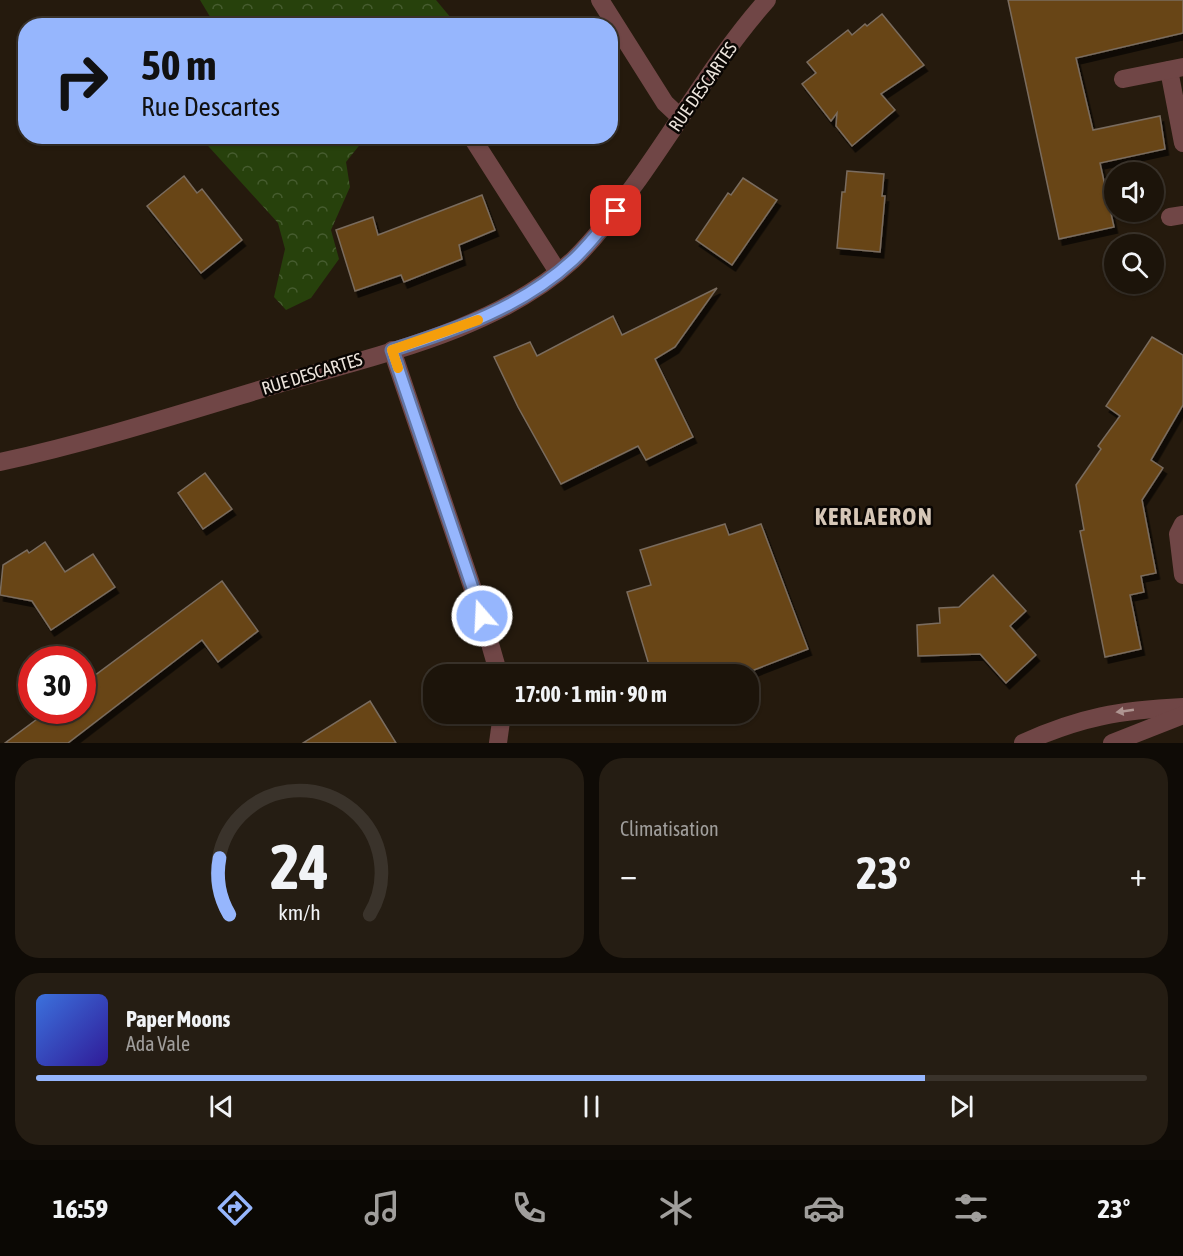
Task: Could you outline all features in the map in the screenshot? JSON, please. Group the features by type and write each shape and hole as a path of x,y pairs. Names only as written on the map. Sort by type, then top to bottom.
{"street":[{"path":"600,0 611,18"},
{"name":"RUE DESCARTES","path":"0,462 103,437 392,350 474,322 520,300 558,272 589,243 616,211 745,27 767,0"},
{"path":"618,29 665,103 681,118"},
{"path":"1123,80 1176,69 1183,143"},
{"path":"476,144 558,272"},
{"path":"392,350 482,616 496,664"},
{"path":"1183,524 1178,534 1183,575"},
{"path":"1023,743 1062,726 1107,714 1183,707"},
{"path":"1112,743 1183,715"},
{"path":"498,743 500,724"}],"green space":[{"path":"200,0 436,0 451,18 232,18 232,16 211,18"},
{"path":"206,144 360,144 346,162 350,187 331,230 339,259 311,298 286,310 274,297 285,249 278,223"}],"building":[{"path":"1008,0 1183,0 1183,33 1076,58 1093,130 1160,116 1165,149 1100,163 1104,181 1104,222 1113,222 1114,227 1059,239"},
{"path":"882,14 924,65 881,94 895,110 852,146 836,126 837,113 831,121 802,84 816,73 807,62 848,30 852,35"},
{"path":"847,171 884,174 882,196 885,196 880,252 837,248 842,192 845,192"},
{"path":"184,176 197,193 202,189 242,240 201,273 147,206"},
{"path":"743,178 777,200 732,265 696,240 728,193 731,195"},
{"path":"482,195 495,230 459,245 462,259 404,282 401,275 355,291 336,230 373,217 378,235"},
{"path":"717,288 675,347 655,359 693,437 646,460 638,446 561,484 518,407 494,357 530,342 537,356 613,316 622,335"},
{"path":"1152,337 1183,355 1183,405 1151,460 1163,468 1142,500 1156,573 1141,576 1144,592 1130,595 1141,649 1105,657 1080,531 1084,530 1076,485 1101,449 1098,446 1120,416 1106,406"},
{"path":"205,473 232,509 203,529 178,493"},
{"path":"725,524 729,535 761,524 808,649 759,668 759,664 649,664 627,592 651,585 640,550"},
{"path":"45,542 65,572 93,554 115,587 51,630 32,601 0,595 3,565 27,550 29,553"},
{"path":"993,575 1026,611 1010,626 1036,655 1006,683 980,654 918,656 917,625 940,623 939,608 959,607"},
{"path":"222,581 258,631 218,662 202,640 96,721 96,675"},
{"path":"370,701 396,743 303,743"},
{"path":"31,724 93,724 68,743 5,743"}],"slow traffic":[{"path":"398,368 392,350 478,320"}],"district":[{"name":"KERLAERON","path":"874,517"}],"route":[{"path":"482,616 392,350 474,322 520,300 573,260 616,211"}]}
